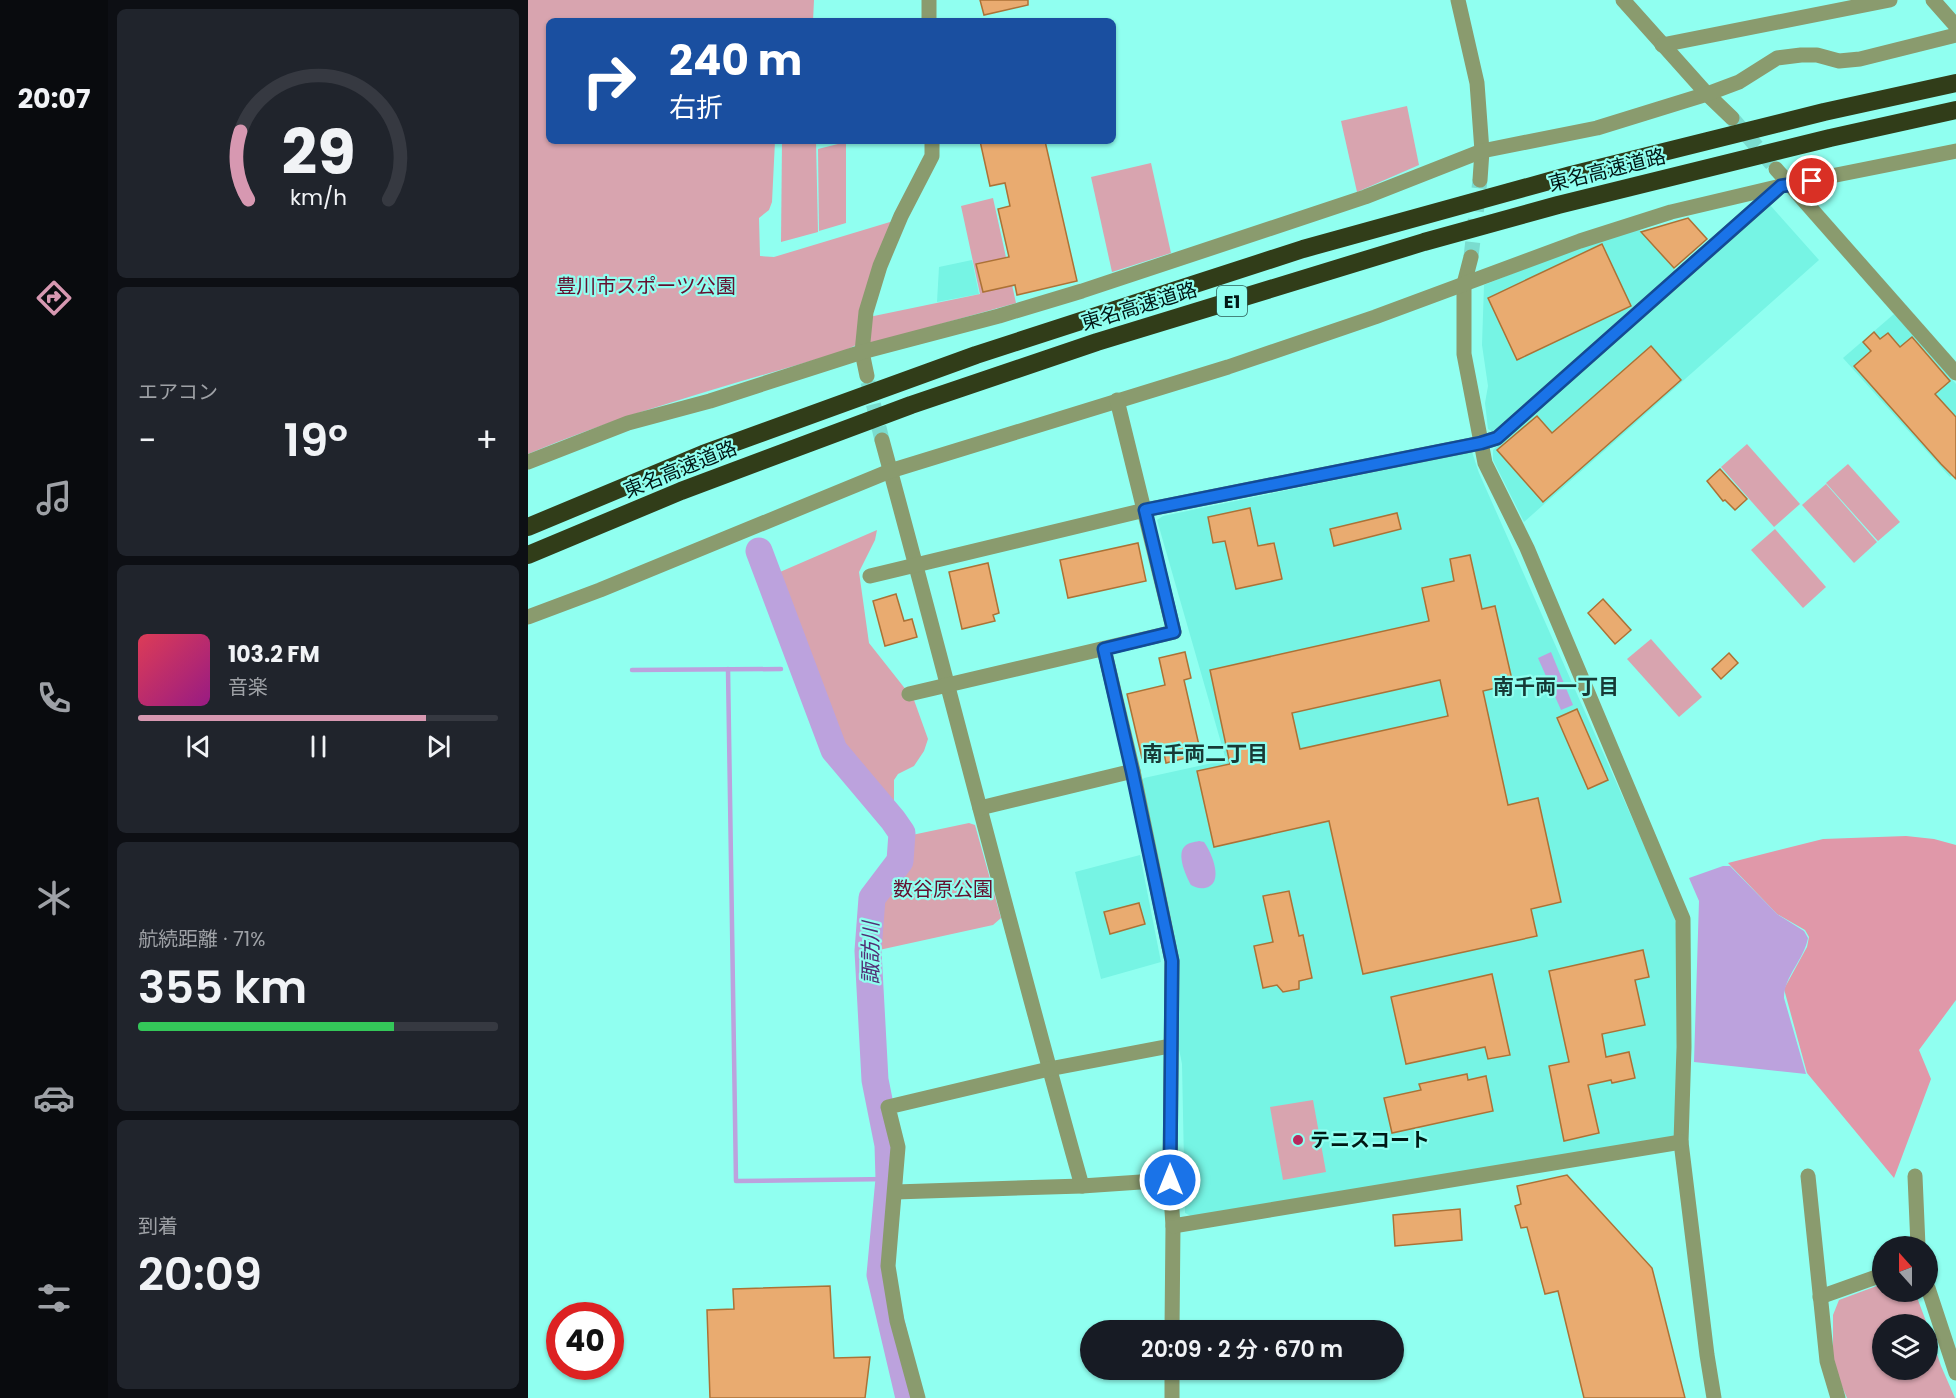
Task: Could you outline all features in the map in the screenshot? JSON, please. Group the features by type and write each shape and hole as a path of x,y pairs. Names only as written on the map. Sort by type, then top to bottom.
{"highway":[{"name":"東名高速道路","path":"528,527 703,454 965,359 1303,249 1571,175 1824,112 1956,83"},
{"name":"東名高速道路","path":"528,555 703,482 911,405 1097,342 1424,242 1547,208 1830,138 1956,110"}],"street":[{"path":"929,0 929,18"},
{"path":"1458,0 1477,83 1482,151 1480,180"},
{"path":"1623,0 1707,94 1732,118"},
{"path":"1662,45 1890,0"},
{"path":"1934,0 1956,26"},
{"path":"528,462 628,423 750,389 862,352 999,316 1082,291 1365,197 1482,151 1597,128 1707,94 1739,82 1777,58 1817,55 1839,61 1860,59 1956,35"},
{"path":"867,376 862,352 866,312 880,266 901,216 932,156 932,144"},
{"path":"528,617 600,590 890,471 1228,367 1375,317 1580,241 1671,212 1956,151"},
{"path":"1776,169 1786,186 1956,373"},
{"path":"870,576 1145,510 1497,438 1786,186"},
{"path":"1471,256 1464,284 1464,354 1485,463 1532,558 1683,919 1682,1142 1714,1398"},
{"path":"909,694 1174,632 1117,400"},
{"path":"882,440 1082,1186"},
{"path":"1104,649 1172,961 1170,1180 1173,1226 1172,1320"},
{"path":"980,807 1132,771"},
{"path":"918,1398 897,1321 888,1266 898,1147 888,1107 1049,1069 1170,1046"},
{"path":"1173,1226 1682,1142"},
{"path":"1808,1176 1827,1361 1838,1398"},
{"path":"1915,1176 1918,1236"},
{"path":"895,1192 1082,1186 1170,1180"},
{"path":"1820,1297 1872,1279"},
{"path":"1933,1302 1956,1372"},
{"path":"1172,1380 1172,1398"}],"shaded area":[{"path":"1770,205 1819,260 1524,522 1493,460 1493,450"},
{"path":"1638,228 1675,270 1493,432 1488,429 1485,403 1488,386 1482,345 1484,285 1587,244"},
{"path":"972,260 979,294 937,302 939,267"},
{"path":"1894,314 1956,384 1956,472 1950,477 1843,358"},
{"path":"1472,452 1479,473 1672,908 1676,924 1677,1138 1191,1216 1185,1213 1182,1064 1139,784 1144,778 1226,760 1157,520 1163,516"},
{"path":"1551,652 1573,705 1561,710 1538,658"},
{"path":"1906,836 1934,839 1956,845 1956,1000 1919,1050 1931,1079 1894,1178 1807,1073 1784,989 1807,947 1809,937 1805,930 1777,914 1728,863 1823,839"},
{"path":"1204,842 1210,853 1216,875 1211,885 1205,888 1191,885 1181,854 1189,843"},
{"path":"1140,855 1161,962 1101,979 1075,872"},
{"path":"1723,866 1730,866 1777,914 1804,931 1808,938 1803,954 1787,982 1784,998 1806,1074 1694,1062 1699,901 1689,878"}],"green space":[{"name":"豊川市スポーツ公園","path":"528,0 814,0 813,18 546,18 546,144 775,144 772,202 769,210 759,218 760,256 774,257 890,222 893,225 856,345 844,351 645,411 528,454"},
{"path":"1407,106 1419,165 1357,192 1341,121"},
{"path":"782,144 816,144 818,232 781,242"},
{"path":"846,144 846,223 819,231 818,149"},
{"path":"1151,163 1171,253 1112,272 1091,177"},
{"path":"993,198 1016,303 869,344 869,317 980,294 961,206"},
{"path":"1747,444 1800,504 1774,527 1721,467"},
{"path":"1848,464 1900,522 1878,541 1826,483"},
{"path":"1826,484 1877,542 1854,563 1802,505"},
{"path":"1775,529 1826,587 1803,608 1751,550"},
{"path":"877,530 875,540 859,572 869,643 914,700 928,739 924,751 914,766 898,774 894,780 894,811 836,740 773,575"},
{"path":"1651,639 1702,697 1679,717 1627,659"},
{"name":"数谷原公園","path":"969,823 975,825 1001,918 993,925 879,950 874,947 879,905 884,892 903,865 906,840 912,835"},
{"name":"テニスコート","path":"1313,1100 1326,1172 1283,1180 1270,1107"},
{"path":"1872,1288 1872,1302 1919,1302 1923,1314 1872,1314 1872,1380 1938,1380 1938,1357 1955,1398 1847,1398 1833,1366 1833,1315 1839,1300"}],"building":[{"path":"980,0 1028,0 1028,5 984,15"},
{"path":"981,144 1046,144 1077,281 1017,295 1015,285 983,292 976,264 1009,257 998,209 1010,206 1005,183 990,186"},
{"path":"1688,218 1707,239 1674,268 1641,232"},
{"path":"1602,244 1631,306 1517,360 1488,298"},
{"path":"1874,332 1880,339 1888,333 1900,347 1912,337 1950,381 1935,394 1956,417 1956,479 1854,366 1871,351 1863,342"},
{"path":"1651,346 1681,380 1543,502 1497,450 1537,416 1552,433"},
{"path":"1720,469 1747,499 1735,510 1725,500 1723,501 1707,481"},
{"path":"1250,508 1258,546 1274,543 1282,579 1236,589 1225,541 1213,543 1208,517"},
{"path":"1397,513 1401,529 1334,546 1330,529"},
{"path":"1138,543 1146,581 1068,598 1060,560"},
{"path":"1470,555 1482,609 1495,606 1513,684 1483,691 1508,805 1538,798 1561,902 1531,909 1537,936 1363,974 1329,821 1214,847 1197,771 1230,764 1210,670 1429,621 1422,588 1454,581 1450,559","holes":["1440,680 1448,716 1300,749 1292,713"]},
{"path":"988,563 999,613 993,615 995,621 962,629 949,572"},
{"path":"896,594 904,621 912,619 917,637 885,646 873,601"},
{"path":"1603,599 1631,630 1615,644 1588,613"},
{"path":"1185,652 1191,678 1184,680 1201,754 1166,763 1164,753 1142,758 1127,694 1165,685 1159,658"},
{"path":"1729,653 1738,663 1721,679 1712,669"},
{"path":"1577,709 1608,780 1588,789 1557,718"},
{"path":"1289,891 1299,936 1303,935 1312,978 1299,981 1299,989 1283,992 1277,985 1263,988 1254,946 1273,942 1263,896"},
{"path":"1139,903 1145,924 1110,934 1104,912"},
{"path":"1643,950 1649,977 1635,980 1645,1025 1602,1034 1606,1057 1629,1052 1635,1078 1588,1085 1599,1133 1564,1141 1549,1066 1569,1062 1549,971"},
{"path":"1492,974 1510,1055 1488,1059 1485,1047 1406,1064 1391,997"},
{"path":"1467,1074 1468,1080 1486,1076 1493,1111 1392,1133 1384,1098 1421,1090 1419,1084"},
{"path":"1567,1175 1652,1268 1685,1398 1584,1398 1558,1291 1545,1294 1527,1227 1521,1228 1515,1206 1521,1204 1517,1186"},
{"path":"1460,1209 1462,1240 1395,1246 1393,1215"},
{"path":"830,1286 834,1358 870,1357 865,1398 710,1398 707,1310 734,1309 733,1289"}],"waterway":[{"name":"諏訪川","path":"759,551 834,750 902,833 900,861 872,898 868,951 875,1080 888,1145 889,1179 880,1275 909,1398"},
{"path":"728,669 736,1181 889,1179"},
{"path":"632,670 781,669"}],"tunnel":[{"path":"1732,118 1776,169"},
{"path":"1471,257 1480,180"},
{"path":"868,382 882,440"}],"place":[{"name":"テニスコート","path":"1298,1140"}],"district":[{"name":"南千両一丁目","path":"1556,686"},
{"name":"南千両二丁目","path":"1205,753"}],"route":[{"path":"1170,1180 1172,961 1104,649 1174,632 1145,510 1497,438 1781,186 1812,181"}]}
